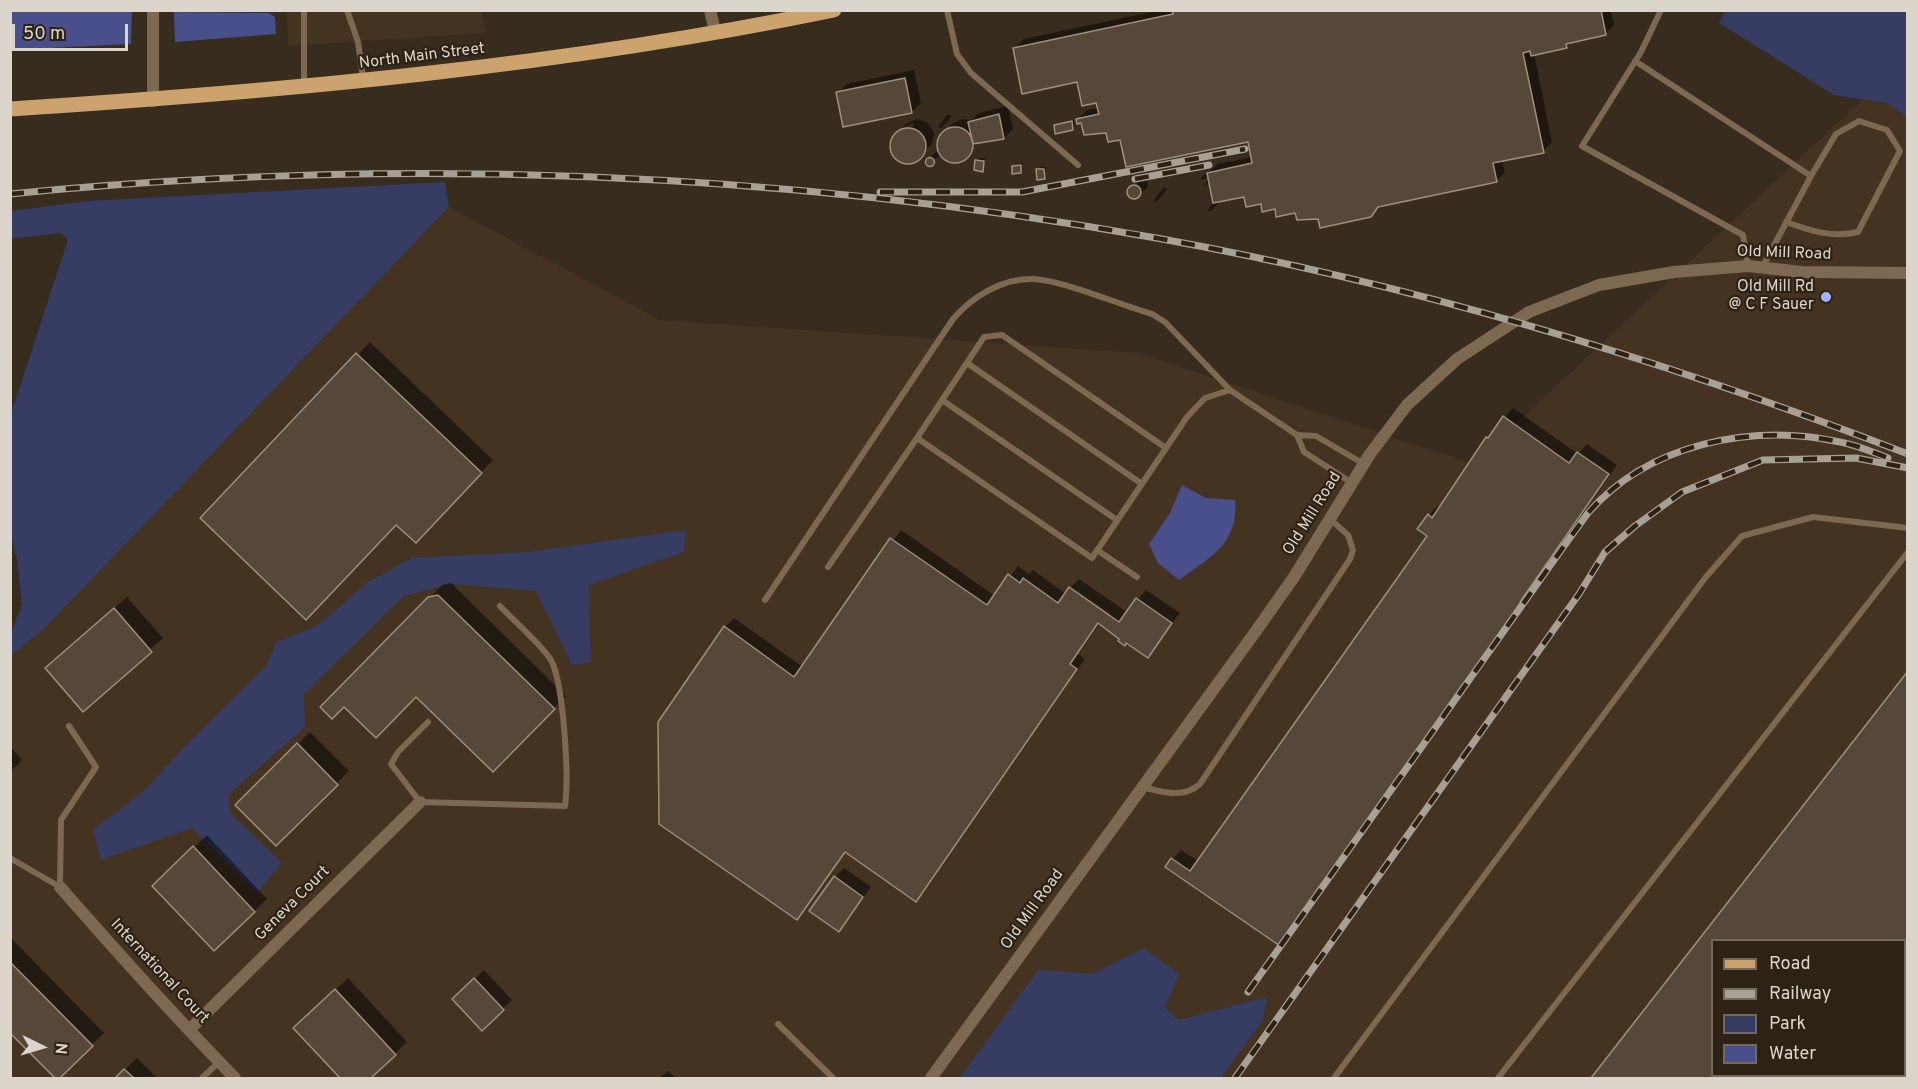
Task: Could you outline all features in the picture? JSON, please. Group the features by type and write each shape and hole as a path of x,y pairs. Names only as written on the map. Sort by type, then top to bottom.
{"main road":[{"name":"North Main Street","path":"10,110 153,101 462,72 834,10"}],"street":[{"path":"153,10 153,101"},
{"path":"710,10 715,31"},
{"name":"Old Mill Road","path":"931,1078 1294,577 1389,427 1426,386 1457,359 1529,312 1599,285 1674,272 1748,266 1802,272 1908,273"},
{"name":"Geneva Court","path":"190,1029 420,802"},
{"name":"International Court","path":"60,887 162,1003 190,1029 235,1078"}],"lane":[{"path":"304,10 304,88"},
{"path":"347,10 358,42 364,82"},
{"path":"947,10 957,54 971,73 1078,165"},
{"path":"1661,10 1635,61 1582,146 1743,235 1748,266"},
{"path":"1635,61 1811,176"},
{"path":"1762,268 1786,222 1811,176 1836,134 1859,121 1887,130 1900,151 1858,232 1844,235 1813,232 1786,222"},
{"path":"765,600 952,319 972,300 989,290 1033,279 1152,314 1166,322 1230,390 1297,435 1316,436 1364,464"},
{"path":"828,567 984,337 1002,335 1166,448"},
{"path":"967,363 1142,484"},
{"path":"917,438 1092,558 1197,405 1214,393 1230,390"},
{"path":"942,400 1117,520"},
{"path":"1297,435 1304,452 1352,483"},
{"path":"1334,1078 1705,578 1742,536 1813,517 1908,528"},
{"path":"1142,787 1183,794 1192,791 1200,784 1350,559 1353,550 1348,535 1330,518"},
{"path":"1097,550 1137,577"},
{"path":"1498,1078 1908,552"},
{"path":"428,722 398,752 392,764 420,802 565,806 567,787 559,691 551,660 500,606"},
{"path":"10,858 60,887 61,820 96,767 69,726"},
{"path":"778,1024 833,1078"},
{"path":"202,1078 219,1062"}],"shaded area":[{"path":"287,11 482,11 486,33 288,46"},
{"path":"1907,58 1907,1078 11,1078 11,656 45,628 449,207 660,320 1139,353 1473,464"}],"green space":[{"path":"1725,11 1907,11 1907,117 1887,103 1834,95 1719,23"},
{"path":"445,182 449,207 45,628 11,656 11,633 22,605 17,560 11,535 11,414 68,240 61,233 11,239 11,211 88,201"},
{"path":"686,530 684,552 589,585 591,662 572,665 536,591 452,584 404,596 304,694 305,727 228,795 230,813 282,863 257,893 192,828 101,860 93,830 145,790 185,746 267,665 276,642 317,626 368,582 412,558 527,552"},
{"path":"1144,948 1179,974 1165,1007 1178,1020 1267,997 1263,1020 1221,1078 960,1078 1038,970 1092,974"}],"water":[{"path":"11,11 132,11 131,44 11,50"},
{"path":"174,12 269,13 275,17 276,34 175,42"},
{"path":"1182,485 1206,498 1235,500 1235,515 1227,538 1220,547 1212,556 1179,580 1158,563 1149,544 1170,513"}],"building":[{"path":"1172,10 1601,10 1606,35 1566,44 1567,48 1531,56 1530,51 1523,53 1544,153 1493,163 1497,182 1378,207 1371,217 1320,228 1318,219 1297,220 1295,213 1276,217 1275,209 1262,212 1261,204 1246,207 1244,197 1213,203 1207,173 1252,163 1248,142 1126,167 1120,140 1108,142 1106,133 1084,135 1081,123 1077,124 1076,119 1099,114 1096,103 1082,106 1077,82 1022,94 1013,48 1173,14"},
{"path":"905,78 912,113 843,127 836,92"},
{"path":"999,114 1004,139 973,144 968,122"},
{"path":"1072,121 1073,130 1055,134 1054,125"},
{"path":"955,127 968,132 973,145 968,158 955,163 942,158 937,145 942,132"},
{"path":"908,128 921,133 926,146 921,159 908,164 895,159 890,146 895,133"},
{"path":"930,157 935,162 930,167 925,162"},
{"path":"975,160 984,161 983,172 974,170"},
{"path":"1021,165 1021,173 1012,174 1012,166"},
{"path":"1036,169 1044,169 1045,179 1037,180"},
{"path":"1134,185 1139,187 1141,192 1139,197 1134,199 1129,197 1127,192 1129,187"},
{"path":"356,353 482,473 416,543 396,525 306,620 200,518"},
{"path":"1503,416 1569,463 1577,452 1609,474 1520,602 1522,603 1280,946 1165,867 1171,858 1190,871 1427,536 1417,529 1428,514 1432,518 1486,437 1488,438"},
{"path":"890,538 987,605 1008,574 1020,583 1023,578 1058,603 1069,587 1119,622 1136,598 1172,623 1148,658 1126,643 1125,646 1098,623 1070,664 1077,669 916,902 845,852 797,920 659,824 658,722 724,626 794,677"},
{"path":"438,595 555,709 493,772 416,697 376,738 344,707 332,719 320,707 428,597"},
{"path":"114,608 152,652 83,712 45,668"},
{"path":"1908,671 1908,981 1906,983 1906,939 1711,939 1711,1077 1833,1077 1591,1078"},
{"path":"297,743 338,785 276,846 235,805"},
{"path":"193,846 255,912 214,951 152,886"},
{"path":"834,876 863,897 839,932 809,911"},
{"path":"10,962 93,1046 60,1078 55,1078 10,1033"},
{"path":"474,978 504,1010 482,1031 452,999"},
{"path":"335,989 396,1055 371,1078 340,1078 293,1028"},
{"path":"124,1069 134,1078 115,1078"}],"railway":[{"path":"880,192 1022,192 1245,149"},
{"path":"1135,179 1209,165"},
{"path":"10,194 154,182 299,175 443,174 588,177 732,185 876,198 1019,216 1162,239 1257,258 1446,303 1633,357 1908,454"},
{"path":"1248,992 1564,546 1588,513 1613,489 1641,470 1672,455 1704,444 1738,438 1772,435 1807,437 1846,443 1888,458"},
{"path":"1235,1078 1579,594 1605,552 1635,526 1682,492 1763,460 1856,458 1908,468"}],"place":[{"name":"Old Mill Rd @ C F Sauer","path":"1826,297"}]}
